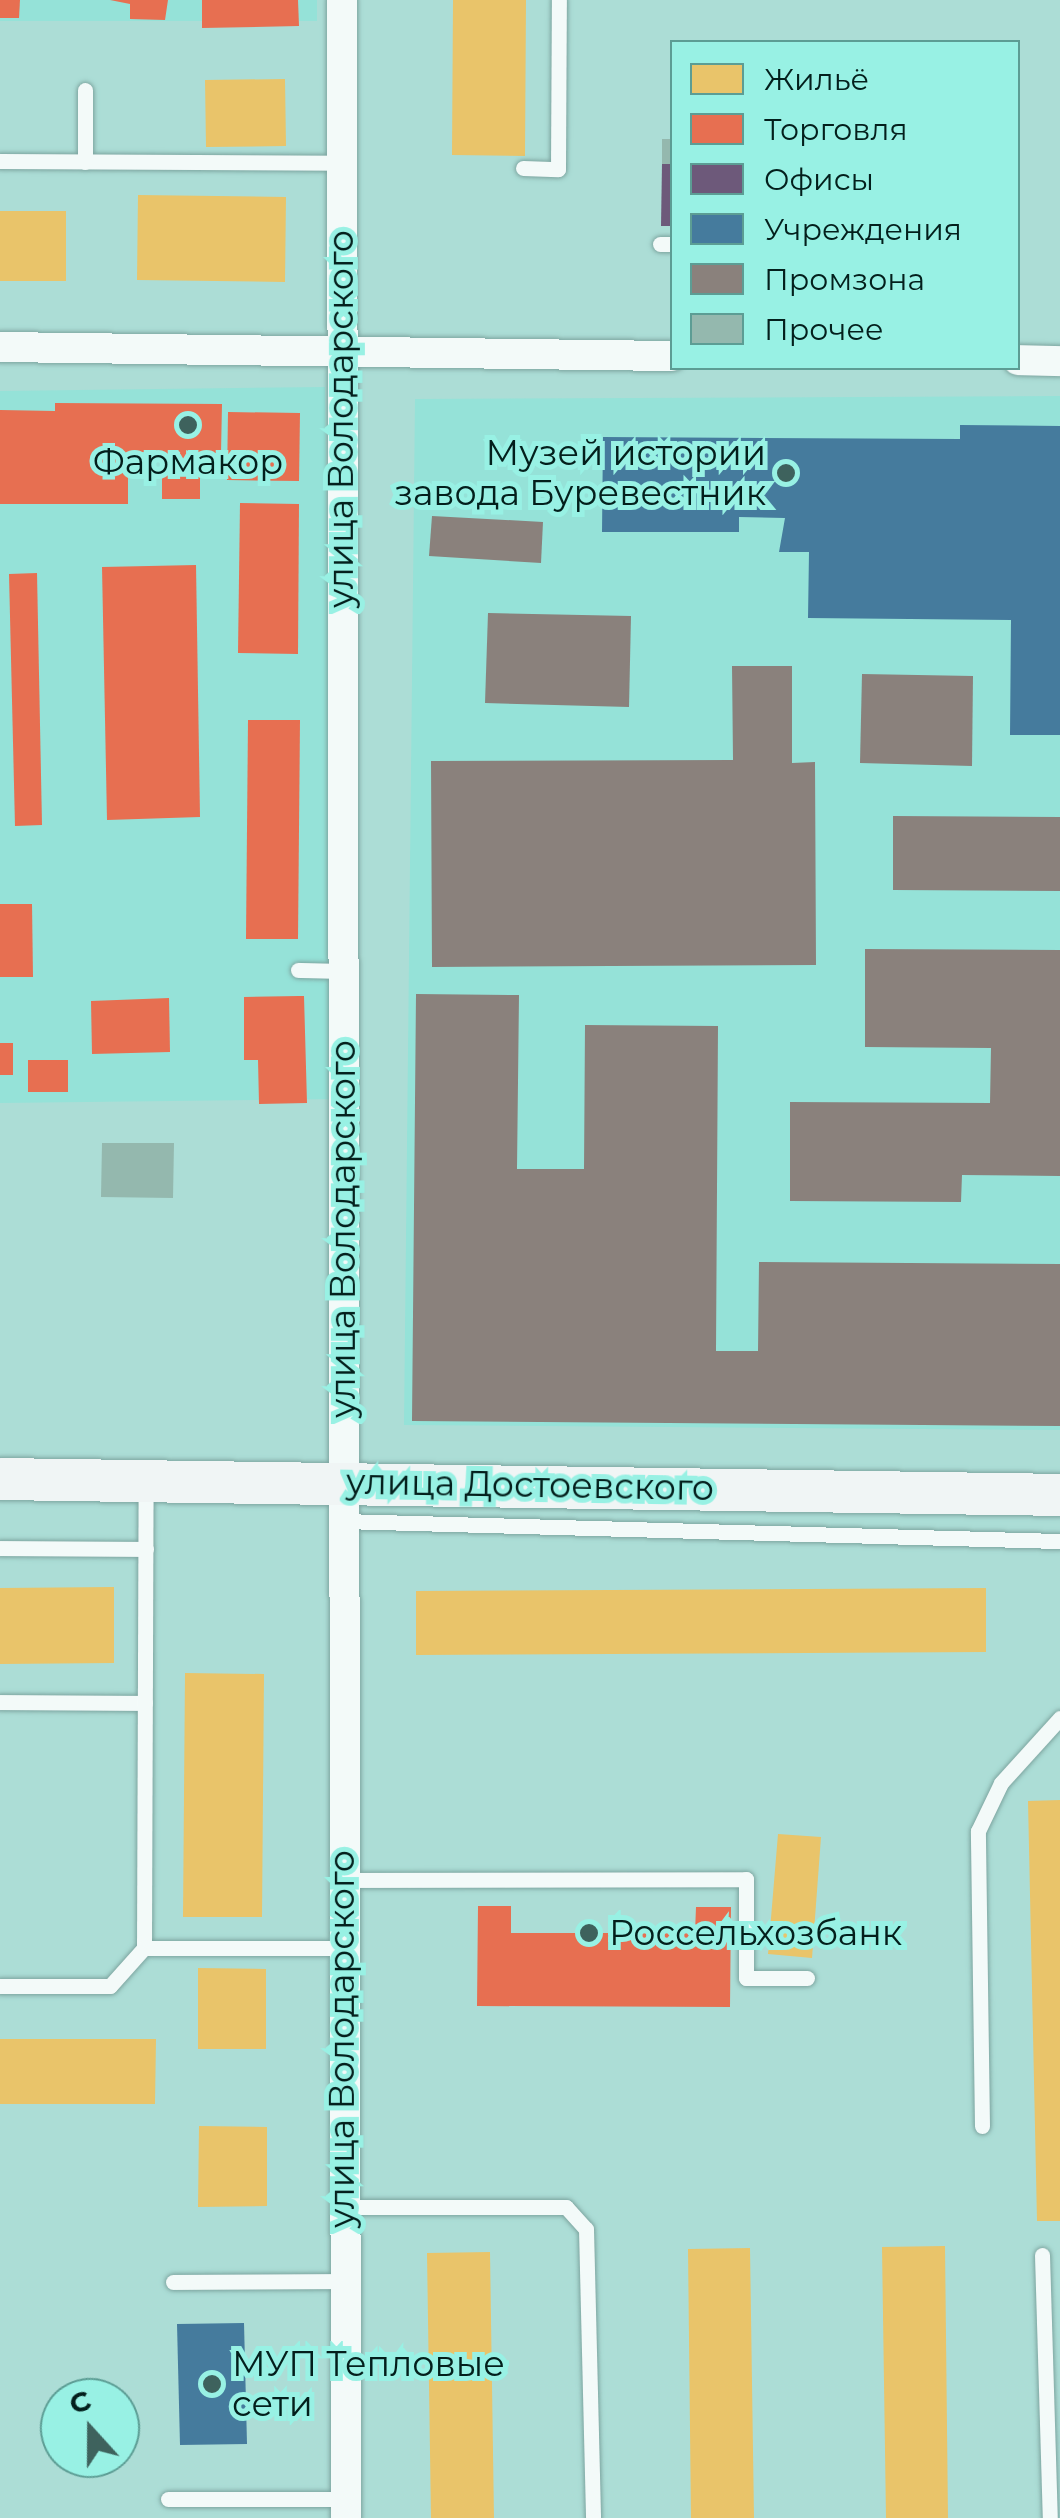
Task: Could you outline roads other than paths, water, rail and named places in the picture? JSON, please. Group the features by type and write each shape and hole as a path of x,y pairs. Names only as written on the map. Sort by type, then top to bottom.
{"street":[{"name":"улица Володарского","path":"342,0 339,351 346,971 342,1501 346,2508"},
{"path":"0,347 670,356"},
{"path":"1020,360 1060,361"},
{"name":"улица Достоевского","path":"0,1478 146,1480 342,1501 1060,1495"}],"lane":[{"path":"523,168 558,168 559,0"},
{"path":"85,90 85,162"},
{"path":"0,161 341,163"},
{"path":"298,970 346,971"},
{"path":"0,1986 110,1986 144,1948 146,1480"},
{"path":"342,1501 1060,1541"},
{"path":"0,1548 146,1549"},
{"path":"0,1702 145,1702"},
{"path":"982,2126 978,1831 1001,1783 1060,1718"},
{"path":"342,1880 746,1879 746,1978 807,1978"},
{"path":"144,1948 342,1948"},
{"path":"342,2208 566,2207 586,2229 593,2518"},
{"path":"1042,2255 1050,2518"},
{"path":"173,2282 344,2281"},
{"path":"168,2499 346,2508"}],"place":[{"name":"Фармакор","path":"188,425"},
{"name":"Музей истории завода Буревестник","path":"786,473"},
{"name":"Россельхозбанк","path":"589,1933"},
{"name":"МУП Тепловые сети","path":"212,2384"}]}
